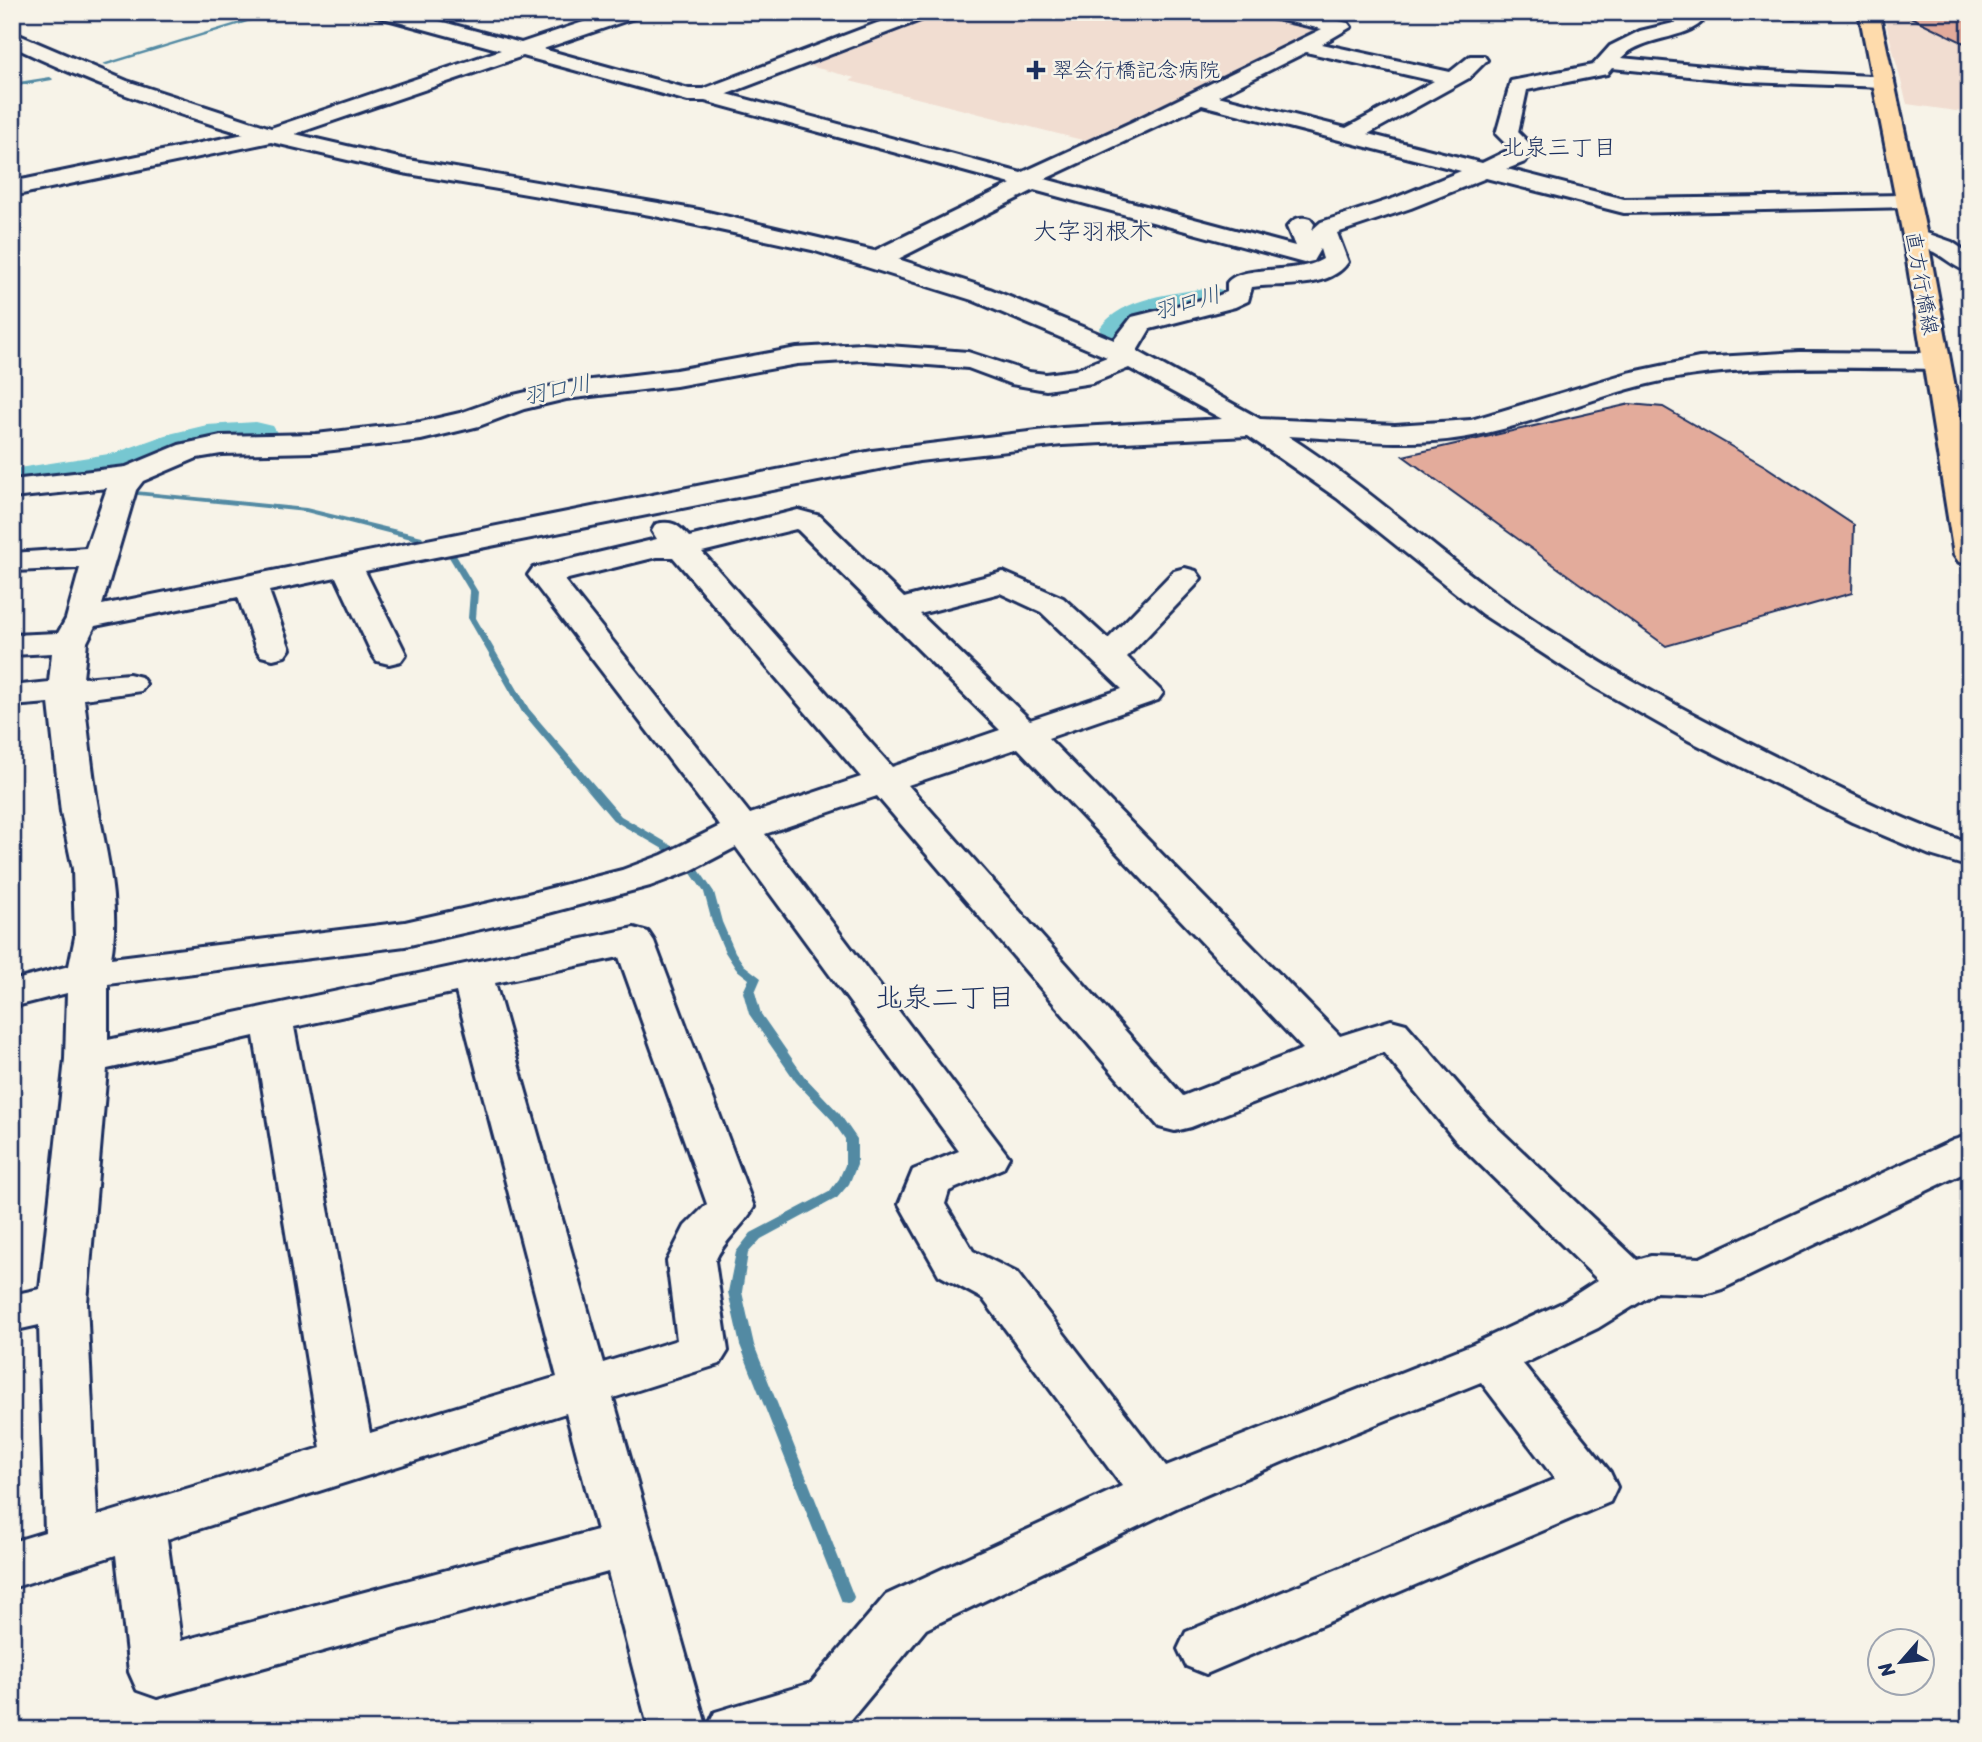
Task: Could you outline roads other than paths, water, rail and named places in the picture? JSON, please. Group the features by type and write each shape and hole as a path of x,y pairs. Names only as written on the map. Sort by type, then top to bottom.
{"main road":[{"name":"直方行橋線","path":"1869,12 1906,202 1916,236 1970,555"}],"street":[{"path":"383,12 688,95 705,95 1304,256 1308,249 1299,227 1303,223 1367,205 1381,211"},
{"path":"12,188 271,135 633,12"},
{"path":"705,95 924,12"},
{"path":"874,261 1028,181 1341,27 1269,12"},
{"path":"12,489 65,485 133,475 189,451 221,445 316,443 399,435 469,420 515,403 566,391 676,378 797,356 862,352 968,360 985,363 1025,379 1043,382 1074,379 1097,373 1118,364 1132,331 1141,324 1226,302 1239,296 1240,283 1245,281 1257,278 1294,279 1327,270 1336,262 1336,253 1324,230 1381,211 1517,157 1523,148 1507,134 1518,85 1600,70 1617,50 1647,34 1689,25 1696,20 1700,12"},
{"path":"1783,12 1794,12"},
{"path":"12,38 136,93 271,135 421,170 700,217 813,243 1018,309 1121,354 1256,427 1385,520 1458,581 1557,649 1711,737 1805,785 1894,828 1970,856"},
{"path":"1305,46 1452,79"},
{"path":"1348,136 1452,79 1478,60"},
{"path":"1615,63 1747,76 1884,81"},
{"path":"1197,97 1625,206 1906,202"},
{"path":"1916,236 1944,239 1970,236"},
{"path":"1916,236 1942,247 1970,265"},
{"path":"12,645 250,584 956,446 1171,430 1256,427 1404,435 1446,432 1486,426 1637,378 1667,372 1798,360 1936,361"},
{"path":"72,1546 63,1302 86,1059 88,974 95,937 92,869 80,812 65,690 76,630 99,557 122,488 133,475"},
{"path":"645,506 886,780 1175,1116 1332,1054 1391,1034 1472,1130 1631,1283"},
{"path":"1157,1493 1000,1286 956,1263 922,1204 929,1181 987,1157 742,829 544,575 657,548 682,548 799,519 809,523 1024,734 1332,1054"},
{"path":"15,562 99,557"},
{"path":"347,566 389,653"},
{"path":"1109,657 1185,579"},
{"path":"12,994 88,974 405,934 526,907 636,878 676,863 742,829 1146,693 1052,605 1003,582 898,610"},
{"path":"250,584 273,649"},
{"path":"12,696 129,684"},
{"path":"12,1565 703,1351 691,1261 702,1238 732,1207 634,941 86,1059"},
{"path":"472,975 678,1730"},
{"path":"272,1019 349,1461"},
{"path":"735,1730 830,1704 906,1612 1157,1493 1264,1447 1490,1358 1581,1315 1631,1283 1651,1274 1705,1276 1970,1151"},
{"path":"12,1313 63,1302"},
{"path":"1206,1649 1591,1487 1490,1358"},
{"path":"139,1525 157,1672 627,1544"}],"waterway":[{"path":"105,64 278,12"},
{"path":"12,85 50,79"},
{"name":"羽口川","path":"1121,329 1151,312 1211,300"},
{"name":"羽口川","path":"26,480 87,474 128,465 182,445 207,439 256,436"},
{"path":"138,493 306,510 419,538"},
{"path":"450,552 474,592 472,618 525,710 617,818 679,854"},
{"path":"689,863 709,892 717,922 730,952 740,967 755,978 749,992 755,1014 800,1079 835,1116 851,1139 851,1165 845,1181 833,1195 756,1236 742,1252 735,1292 747,1345 847,1597"}],"place":[{"name":"翠会行橋記念病院","path":"1036,70"}],"district":[{"name":"北泉三丁目","path":"1559,147"},
{"name":"大字羽根木","path":"1093,231"},
{"name":"北泉二丁目","path":"945,997"}]}
